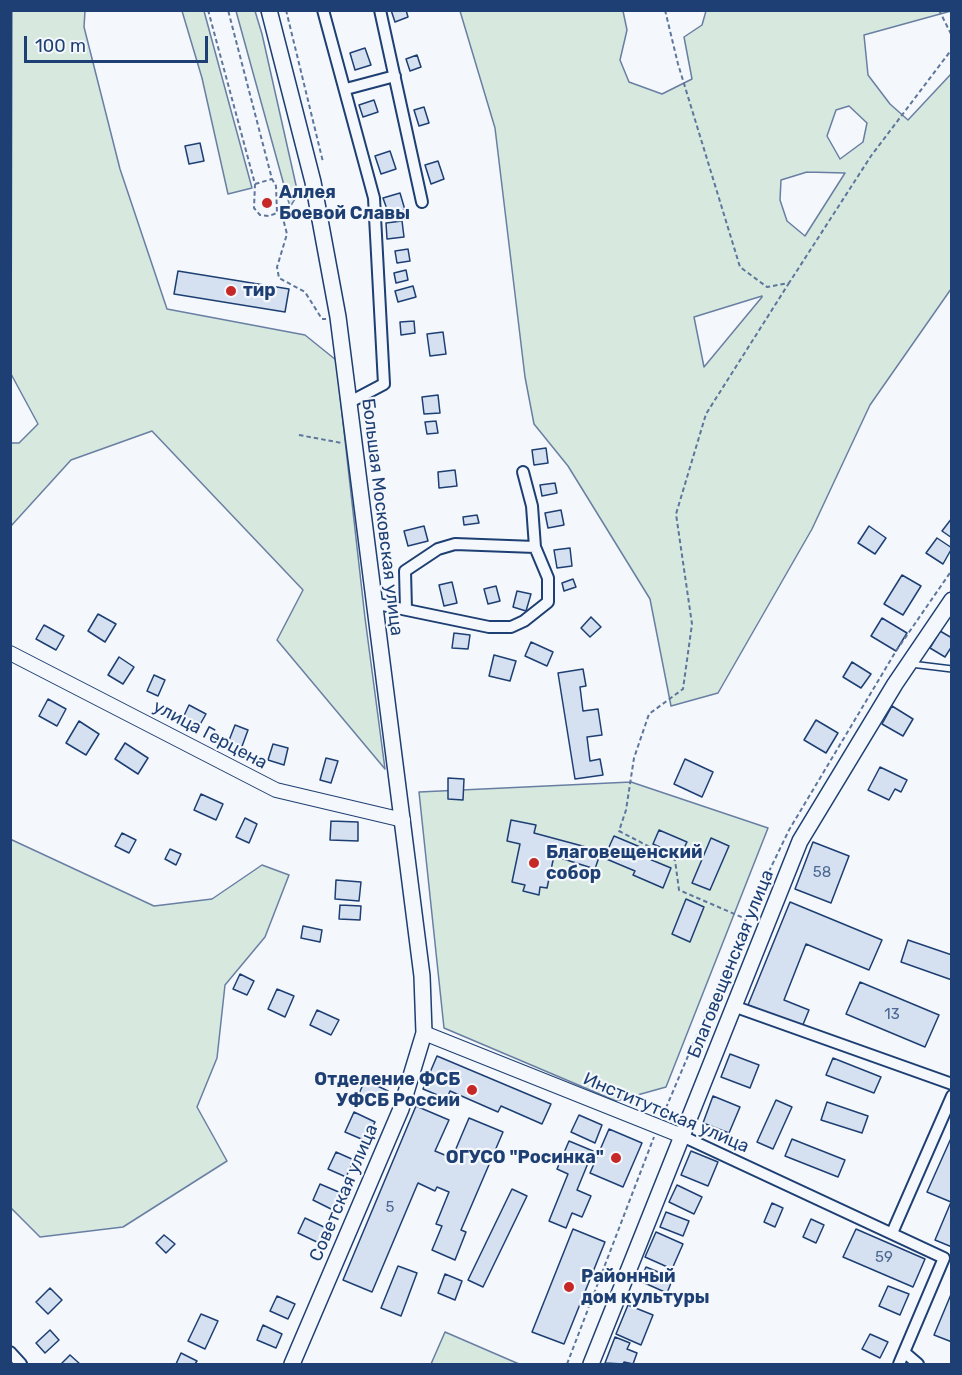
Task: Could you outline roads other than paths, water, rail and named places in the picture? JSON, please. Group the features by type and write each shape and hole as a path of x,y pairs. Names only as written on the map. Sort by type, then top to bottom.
{"main road":[{"name":"Большая Московская улица","path":"269,10 313,182 338,316 422,976 424,1033"},
{"name":"Благовещенская улица","path":"591,1365 736,1007 800,841 909,663 951,600"},
{"name":"Советская улица","path":"292,1365 401,1109 424,1033"}],"street":[{"path":"323,10 374,198 384,384 348,403"},
{"path":"380,10 422,202"},
{"path":"346,89 395,76"},
{"path":"373,603 489,627 511,627 548,602 548,578 535,547 532,506 523,472"},
{"path":"406,609 405,571 438,549 455,544 535,547"},
{"name":"улица Герцена","path":"10,653 276,790 403,820"},
{"path":"736,1007 951,1084"},
{"name":"Институтская улица","path":"424,1033 682,1136 948,1260"},
{"path":"892,1233 951,1096"},
{"path":"899,1365 948,1260"},
{"path":"10,1352 21,1365"},
{"path":"904,1352 918,1365"}],"lane":[{"path":"909,663 951,669"}],"place":[{"name":"Аллея Боевой Славы","path":"267,203"},
{"name":"тир","path":"231,291"},
{"name":"Благовещенский собор","path":"534,863"},
{"name":"Отделение ФСБ УФСБ России","path":"472,1090"},
{"name":"ОГУСО \"Росинка\"","path":"616,1158"},
{"name":"Районный дом культуры","path":"569,1287"}]}
